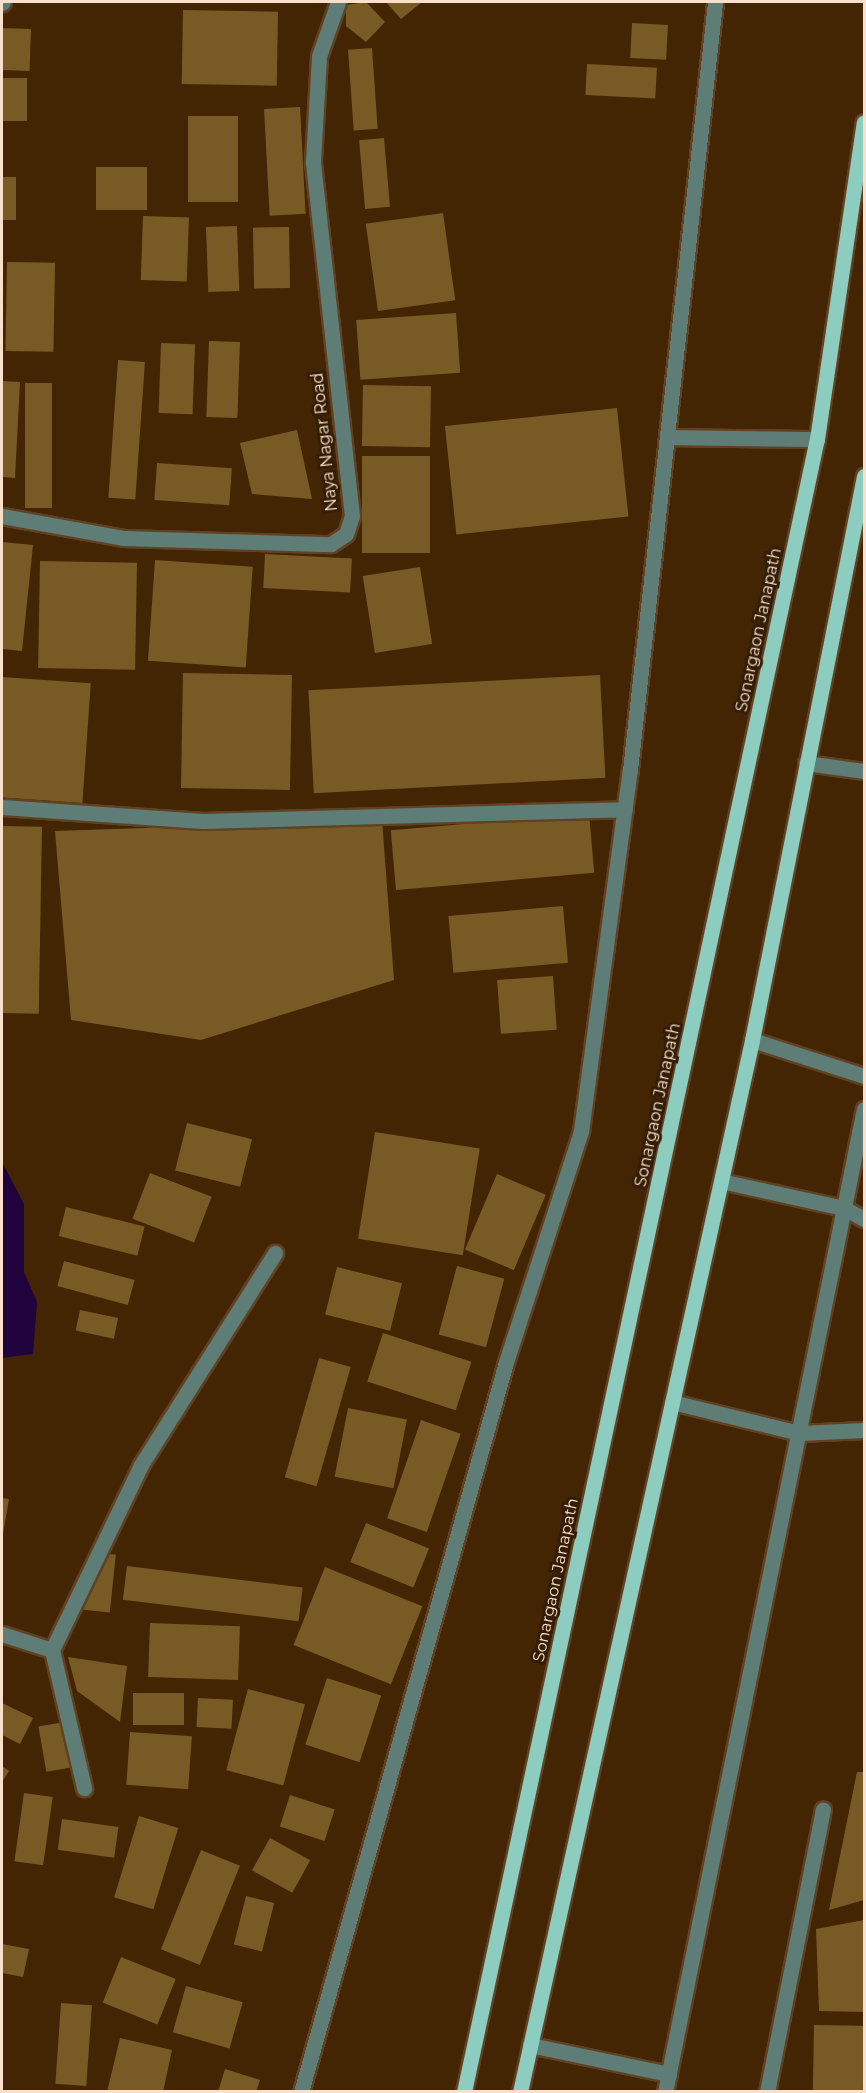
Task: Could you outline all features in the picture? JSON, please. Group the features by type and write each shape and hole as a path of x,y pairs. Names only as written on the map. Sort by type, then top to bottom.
{"main road":[{"name":"Sonargaon Janapath","path":"464,2091 817,439 864,122"},
{"path":"520,2091 752,1040 864,476"}],"street":[{"name":"Naya Nagar Road","path":"2,516 123,538 331,544 346,534 352,516 313,161 319,56 338,2"},
{"path":"301,2091 506,1362 582,1131 626,809 669,437 715,2"},
{"path":"669,437 817,439"},
{"path":"806,763 864,771"},
{"path":"2,807 203,821 626,809"},
{"path":"752,1040 864,1076"},
{"path":"665,2091 864,1109"},
{"path":"721,1181 844,1208 864,1219"},
{"path":"84,1788 52,1650 141,1465 275,1253"},
{"path":"672,1402 799,1433 864,1430"},
{"path":"2,1634 52,1650"},
{"path":"767,2091 823,1810"},
{"path":"530,2045 669,2074"}],"shaded area":[{"path":"2,1162 24,1204 24,1272 37,1302 33,1354 2,1358"}],"building":[{"path":"366,2 385,22 366,42 346,26 346,5"},
{"path":"386,2 422,2 401,19"},
{"path":"183,10 278,12 277,86 182,84"},
{"path":"632,23 668,25 666,60 630,58"},
{"path":"2,28 31,29 30,71 2,70"},
{"path":"372,48 378,129 354,130 348,50"},
{"path":"587,64 657,68 655,99 585,95"},
{"path":"2,78 27,78 27,121 2,121"},
{"path":"300,107 306,214 270,216 264,109"},
{"path":"188,116 238,116 238,202 188,202"},
{"path":"384,138 390,207 365,209 359,140"},
{"path":"96,167 147,167 147,210 96,210"},
{"path":"2,177 16,177 16,220 2,220"},
{"path":"443,213 455,300 378,311 366,224"},
{"path":"143,216 189,218 187,282 141,280"},
{"path":"237,226 239,291 208,292 206,227"},
{"path":"289,227 290,288 254,289 253,228"},
{"path":"7,262 55,263 53,352 5,351"},
{"path":"456,313 460,373 360,380 356,320"},
{"path":"209,341 240,342 237,418 206,417"},
{"path":"161,343 195,344 193,414 159,413"},
{"path":"118,360 145,362 135,500 108,498"},
{"path":"2,381 20,382 15,478 2,477"},
{"path":"25,383 52,383 52,508 25,508"},
{"path":"363,385 431,386 430,447 362,446"},
{"path":"617,408 628,516 456,534 445,426"},
{"path":"297,430 312,499 252,494 240,443"},
{"path":"362,456 430,456 430,553 362,553"},
{"path":"157,463 232,468 229,505 154,500"},
{"path":"2,542 33,545 22,651 2,649"},
{"path":"265,554 352,559 350,593 263,588"},
{"path":"155,560 253,567 246,668 148,661"},
{"path":"40,561 137,563 135,670 38,668"},
{"path":"420,567 432,644 375,653 363,576"},
{"path":"183,673 292,675 290,790 181,788"},
{"path":"600,675 605,778 314,793 308,690"},
{"path":"2,677 91,683 82,803 2,797"},
{"path":"589,813 594,873 396,890 391,830"},
{"path":"382,820 394,980 201,1040 71,1020 55,831"},
{"path":"2,826 42,827 39,1014 2,1013"},
{"path":"563,906 568,963 453,973 448,916"},
{"path":"553,976 557,1030 501,1034 497,980"},
{"path":"187,1123 252,1139 240,1187 175,1171"},
{"path":"375,1132 480,1149 463,1255 358,1239"},
{"path":"150,1173 212,1197 194,1242 132,1219"},
{"path":"497,1174 546,1195 514,1270 465,1249"},
{"path":"66,1207 145,1227 137,1256 59,1236"},
{"path":"64,1261 135,1280 128,1305 57,1286"},
{"path":"457,1266 504,1279 486,1347 439,1335"},
{"path":"337,1267 402,1283 390,1331 325,1315"},
{"path":"80,1310 118,1318 114,1339 76,1331"},
{"path":"383,1333 471,1362 456,1410 367,1382"},
{"path":"319,1358 351,1367 317,1486 285,1477"},
{"path":"348,1408 407,1419 394,1488 335,1477"},
{"path":"421,1420 461,1434 427,1532 387,1518"},
{"path":"2,1498 9,1499 3,1534 2,1534"},
{"path":"366,1523 429,1548 413,1587 350,1562"},
{"path":"89,1552 116,1555 110,1613 83,1610"},
{"path":"127,1566 303,1588 299,1621 123,1600"},
{"path":"325,1567 422,1606 391,1684 294,1645"},
{"path":"150,1623 240,1626 238,1680 148,1677"},
{"path":"68,1657 127,1666 120,1722 77,1691"},
{"path":"327,1678 381,1696 360,1762 305,1745"},
{"path":"248,1689 305,1704 283,1785 226,1770"},
{"path":"133,1693 184,1693 184,1725 133,1725"},
{"path":"198,1698 233,1700 231,1729 196,1727"},
{"path":"2,1703 33,1718 20,1744 2,1735"},
{"path":"64,1722 72,1767 46,1772 38,1727"},
{"path":"130,1732 192,1736 188,1789 126,1785"},
{"path":"2,1766 9,1771 2,1782"},
{"path":"857,1772 864,1772 864,1900 829,1910"},
{"path":"24,1793 53,1797 43,1865 14,1861"},
{"path":"290,1795 335,1810 325,1841 280,1826"},
{"path":"139,1816 178,1828 153,1909 114,1897"},
{"path":"62,1819 118,1827 114,1858 58,1850"},
{"path":"270,1838 310,1860 292,1893 252,1870"},
{"path":"201,1850 240,1866 200,1965 161,1949"},
{"path":"246,1896 274,1903 262,1952 234,1945"},
{"path":"864,1920 864,2012 819,2011 816,1929"},
{"path":"2,1944 29,1949 23,1977 2,1973"},
{"path":"121,1957 176,1979 157,2025 103,2002"},
{"path":"186,1986 243,2002 229,2048 173,2032"},
{"path":"61,2003 92,2005 86,2086 55,2084"},
{"path":"814,2025 864,2026 863,2092 813,2092"},
{"path":"120,2038 172,2050 163,2092 107,2092"},
{"path":"225,2069 260,2080 256,2092 218,2092"}]}
